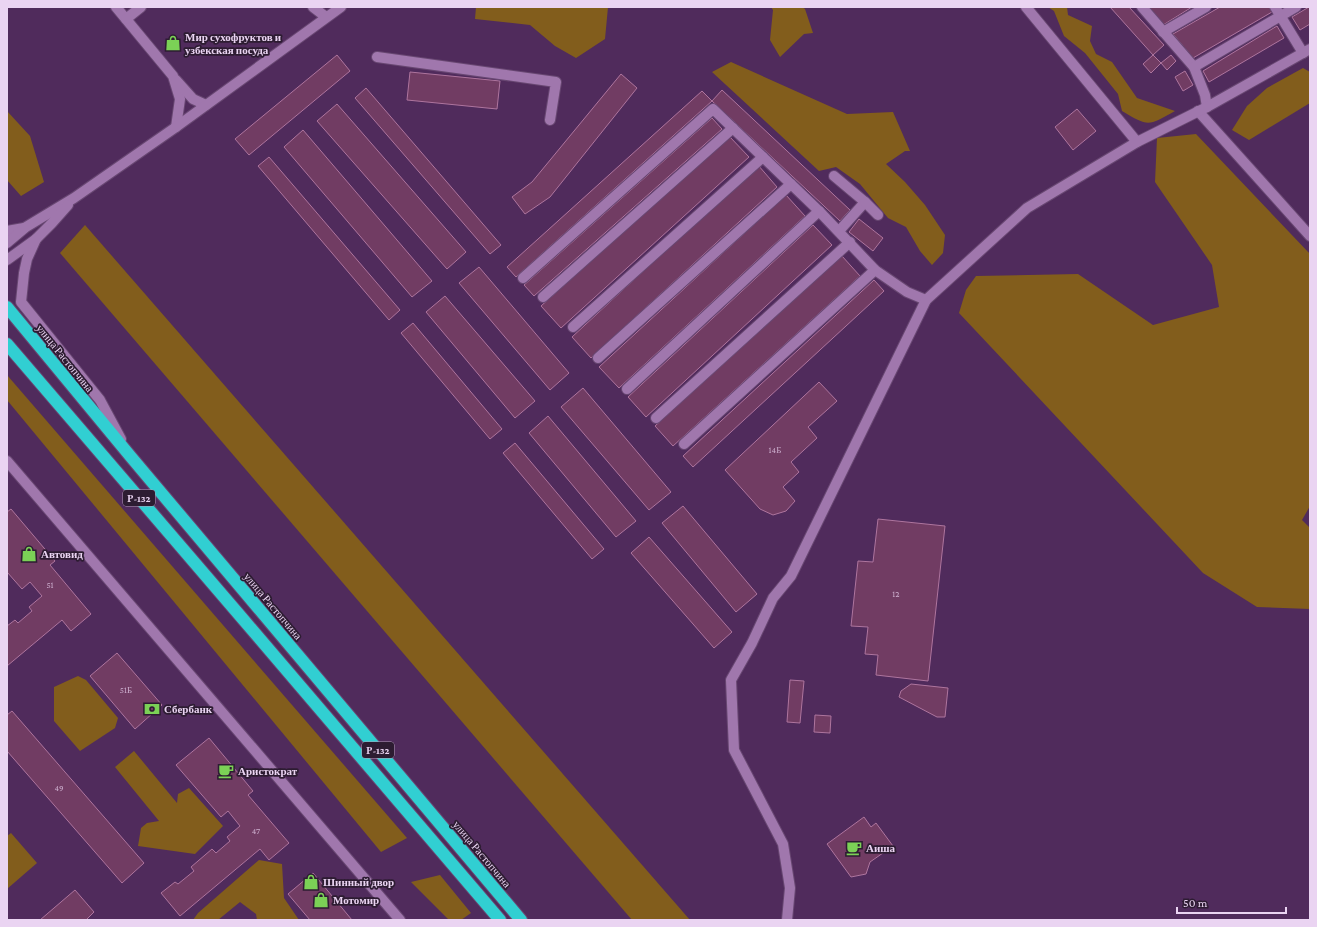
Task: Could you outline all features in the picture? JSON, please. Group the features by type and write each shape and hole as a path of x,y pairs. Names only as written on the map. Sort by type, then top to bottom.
{"highway":[{"name":"улица Растопчина","path":"7,306 130,458 521,920"},
{"name":"Р-132","path":"7,344 500,920"}],"street":[{"path":"116,7 172,76 193,99 206,105"},
{"path":"126,19 140,7"},
{"path":"313,7 326,17"},
{"path":"7,242 26,227 74,198 176,127 341,7"},
{"path":"1026,7 1137,142"},
{"path":"1142,7 1194,67 1205,95 1202,109"},
{"path":"1163,32 1206,7"},
{"path":"786,920 790,888 783,844 734,750 731,680 752,643 773,598 790,576 926,300 1027,208 1137,142 1202,109 1306,51 1275,7"},
{"path":"1194,67 1296,7"},
{"path":"377,57 556,82 550,120"},
{"path":"172,76 180,99 176,127"},
{"path":"524,278 713,109 820,211 875,270 907,292 926,300"},
{"path":"1202,109 1310,236"},
{"path":"543,297 733,128"},
{"path":"572,327 763,156"},
{"path":"834,176 878,215"},
{"path":"598,358 791,184"},
{"path":"7,260 36,239 74,198"},
{"path":"839,231 865,202"},
{"path":"627,389 820,211"},
{"path":"7,231 26,227"},
{"path":"36,239 27,259 21,302 100,400 130,458"},
{"path":"656,418 850,242"},
{"path":"684,444 875,270"},
{"path":"7,306 11,302 21,302"},
{"path":"7,461 400,920"}],"shaded area":[{"path":"476,7 608,7 605,39 576,58 555,46 530,25 475,19"},
{"path":"771,7 802,7 805,9 813,33 804,34 780,57 770,40 773,10"},
{"path":"1048,7 1067,7 1068,15 1092,26 1090,41 1096,54 1112,62 1137,98 1175,111 1159,120 1148,123 1138,120 1122,111 1118,94 1085,53 1064,36 1054,11"},
{"path":"731,62 847,114 893,112 910,151 905,151 886,164 905,182 925,205 945,235 943,253 932,265 920,251 906,227 888,218 860,184 836,167 819,171 712,72"},
{"path":"1303,68 1310,72 1310,103 1249,140 1232,130 1247,106 1267,88"},
{"path":"7,111 30,136 44,182 21,196 7,180"},
{"path":"1196,134 1310,254 1310,506 1302,520 1310,528 1310,609 1257,607 1203,573 959,313 966,290 976,276 1078,274 1153,325 1219,307 1212,265 1155,182 1157,138"},
{"path":"85,225 690,920 632,920 60,253"},
{"path":"7,375 407,838 381,852 7,400"},
{"path":"78,676 86,680 118,718 115,728 80,751 54,721 54,687"},
{"path":"134,751 177,803 178,794 189,788 223,826 195,854 138,846 141,828 147,823 159,821 115,767"},
{"path":"11,833 37,863 7,889 7,836"},
{"path":"259,860 282,864 284,898 299,920 257,920 256,914 240,902 218,920 193,920 198,913"},
{"path":"440,875 471,913 461,920 449,920 411,882"}],"building":[{"path":"1110,7 1129,7 1164,45 1153,55"},
{"path":"1149,7 1192,7 1163,25"},
{"path":"1220,7 1269,7 1272,12 1193,58 1173,34"},
{"path":"1309,7 1310,24 1300,30 1292,17"},
{"path":"1277,26 1284,38 1209,82 1203,71"},
{"path":"337,55 350,71 249,155 235,139"},
{"path":"1153,55 1161,63 1151,73 1143,64"},
{"path":"1171,55 1176,61 1167,70 1161,63"},
{"path":"1185,71 1193,85 1183,91 1175,77"},
{"path":"410,72 500,81 497,109 407,100"},
{"path":"621,74 637,88 550,197 525,214 512,197 532,182"},
{"path":"366,88 501,245 490,254 355,98"},
{"path":"722,90 850,210 840,221 712,101"},
{"path":"702,91 712,101 516,277 507,267"},
{"path":"337,104 466,252 447,269 317,121"},
{"path":"1077,109 1096,131 1073,150 1055,127"},
{"path":"712,118 722,129 534,296 524,285"},
{"path":"303,130 432,281 412,297 284,147"},
{"path":"729,136 749,157 561,328 541,306"},
{"path":"269,157 400,310 389,320 258,166"},
{"path":"758,165 777,187 591,358 572,337"},
{"path":"786,195 805,216 619,388 599,367"},
{"path":"859,219 883,238 873,251 849,232"},
{"path":"813,225 832,245 646,417 628,397"},
{"path":"842,256 860,276 673,446 655,426"},
{"path":"479,267 569,373 550,390 459,283"},
{"path":"874,280 884,291 693,467 683,456"},
{"path":"445,296 535,401 515,418 426,312"},
{"path":"413,323 502,429 490,439 401,333"},
{"path":"819,382 837,401 808,427 817,438 791,462 799,472 783,487 795,501 786,511 773,515 760,509 725,470"},
{"path":"583,388 671,492 649,510 561,407"},
{"path":"548,416 636,521 616,537 529,433"},
{"path":"515,443 604,549 592,559 503,453"},
{"path":"683,506 757,594 736,612 662,523"},
{"path":"11,509 55,561 50,565 91,614 71,631 62,620 7,666 7,626 15,620 18,623 32,611 29,607 42,596 30,582 22,589 7,572 7,512"},
{"path":"878,519 945,526 928,681 876,675 878,655 865,654 868,627 851,626 858,561 873,562"},
{"path":"649,537 732,632 714,648 631,553"},
{"path":"117,653 162,705 135,729 90,676"},
{"path":"790,680 804,681 800,723 787,722"},
{"path":"911,684 948,688 945,717 937,717 899,697 901,691"},
{"path":"12,711 144,863 122,883 7,751 7,715"},
{"path":"815,715 831,716 830,733 814,732"},
{"path":"209,738 253,791 248,795 289,843 269,860 260,849 180,916 161,893 175,882 178,884 194,871 191,867 212,849 216,853 230,841 227,837 240,826 228,811 221,817 176,765"},
{"path":"864,817 871,827 876,823 893,846 870,862 866,874 851,877 827,844"},
{"path":"313,873 352,920 310,920 288,894"},
{"path":"75,890 94,912 86,920 40,920"}],"place":[{"name":"Мир сухофруктов и узбекская посуда","path":"173,43"},
{"name":"Автовид","path":"29,554"},
{"name":"Сбербанк","path":"152,709"},
{"name":"Аристократ","path":"226,771"},
{"name":"Аиша","path":"854,848"},
{"name":"Шинный двор","path":"311,882"},
{"name":"Мотомир","path":"321,900"}]}
